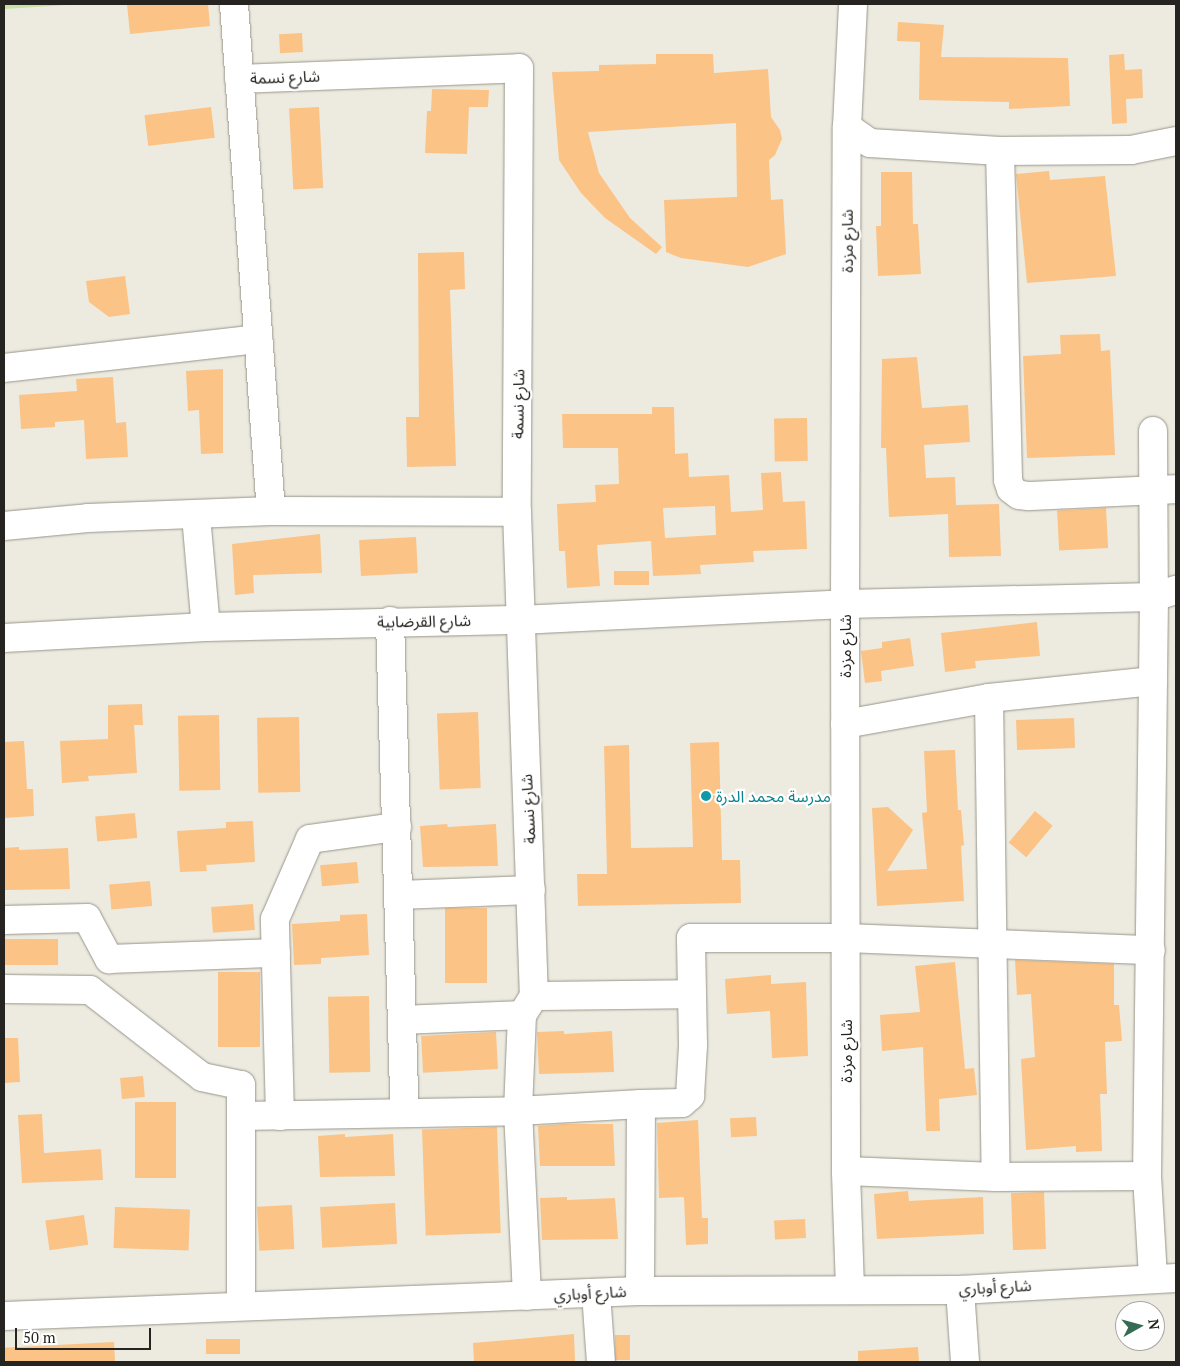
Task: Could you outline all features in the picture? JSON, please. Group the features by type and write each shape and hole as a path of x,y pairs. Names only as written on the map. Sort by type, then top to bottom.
{"street":[{"path":"234,4 271,511"},
{"name":"شارع مزدة","path":"850,1288 846,1170 845,604 847,127 853,4"},
{"name":"شارع نسمة","path":"239,79 519,68 517,512 532,890 528,1006 518,1111 527,1296"},
{"path":"847,127 870,142 1000,151 1131,150 1176,141"},
{"path":"1000,151 1008,480 1011,489 1019,495 1029,496 1165,490"},
{"path":"4,368 258,339"},
{"path":"1153,431 1165,490 1165,593 1153,681 1147,1176 1165,1278"},
{"path":"4,526 88,518 196,516 271,511 517,512"},
{"path":"196,516 206,627"},
{"name":"شارع القرضابية","path":"4,638 206,627 390,621 520,620 845,604 1165,593"},
{"path":"390,621 405,1113"},
{"path":"845,724 989,698 1153,681"},
{"path":"989,698 995,943 996,1177"},
{"path":"280,1116 275,919 310,839 397,827"},
{"path":"399,895 532,890"},
{"path":"4,920 87,918 109,959"},
{"path":"241,1116 518,1111 682,1103 690,1096 691,938 846,938 1151,950"},
{"path":"109,959 276,953"},
{"path":"90,990 109,959"},
{"path":"4,989 90,990 202,1077 240,1085 240,1306"},
{"path":"402,1020 528,1006 692,994"},
{"path":"640,1291 641,1104"},
{"path":"846,1170 996,1177 1147,1176"},
{"name":"شارع أوباري","path":"4,1316 640,1291 850,1288 960,1290 1165,1278"},
{"path":"960,1290 965,1362"},
{"path":"596,1293 601,1362"}],"green space":[{"path":"4,4 83,4 4,9"}],"building":[{"path":"127,4 208,4 210,26 130,34"},
{"path":"898,22 944,25 941,57 1068,58 1070,106 1009,109 1009,102 919,100 920,42 897,41"},
{"path":"302,33 303,52 280,53 279,34"},
{"path":"656,54 713,54 714,73 768,69 771,117 780,130 782,139 775,155 769,160 771,200 783,199 786,254 748,267 681,258 666,252 664,200 737,197 736,123 588,132 599,173 630,218 662,247 656,254 605,218 581,193 559,160 552,72 599,71 599,65 656,64"},
{"path":"1124,54 1125,70 1142,69 1143,98 1126,99 1127,123 1112,124 1109,55"},
{"path":"432,89 489,90 488,107 469,107 467,154 425,153 427,111 431,111"},
{"path":"211,107 215,138 148,146 144,115"},
{"path":"319,107 323,188 293,189 289,109"},
{"path":"1049,171 1050,180 1105,176 1116,276 1027,283 1016,174"},
{"path":"881,172 912,172 913,224 918,224 921,274 878,276 876,226 881,226"},
{"path":"464,252 465,289 450,290 456,466 407,467 406,417 419,417 418,253"},
{"path":"125,276 130,314 109,317 89,302 86,281"},
{"path":"1100,334 1101,351 1110,350 1115,455 1027,458 1023,356 1061,354 1060,335"},
{"path":"917,357 922,408 968,405 970,442 924,445 926,478 955,477 956,505 999,504 1001,556 949,557 948,514 889,517 886,448 881,448 882,359"},
{"path":"223,369 223,453 201,454 199,410 188,411 186,371"},
{"path":"113,377 116,423 126,422 128,457 86,459 84,420 55,422 55,427 21,429 19,395 77,391 76,379"},
{"path":"652,407 674,407 675,454 688,453 689,477 729,475 731,512 763,510 761,473 781,472 783,502 805,501 807,549 753,551 754,562 700,565 701,574 653,576 651,541 597,545 600,586 567,588 565,551 559,551 557,504 596,502 595,485 619,484 618,448 563,448 562,414 652,414","holes":["715,506 716,535 665,538 663,508"]},
{"path":"807,418 808,461 775,462 774,419"},
{"path":"1106,508 1108,548 1059,551 1057,511"},
{"path":"320,534 322,573 253,575 254,593 235,595 232,544"},
{"path":"416,537 418,573 361,576 359,540"},
{"path":"614,571 649,571 649,585 614,585"},
{"path":"1037,622 1040,656 975,661 976,668 945,672 941,633"},
{"path":"910,638 914,666 881,671 882,681 865,683 861,651 882,648 882,642"},
{"path":"142,704 143,725 134,725 137,773 88,776 89,781 62,783 60,741 108,739 108,705"},
{"path":"478,712 481,788 440,789 437,713"},
{"path":"219,715 220,790 179,791 178,716"},
{"path":"299,717 300,792 258,793 257,718"},
{"path":"1074,718 1075,748 1017,750 1016,720"},
{"path":"24,741 27,789 33,789 34,816 4,818 4,742"},
{"name":"مدرسة محمد الدرة","path":"719,742 722,860 740,860 741,903 578,906 577,874 607,874 604,746 629,745 631,848 693,847 690,743"},
{"path":"955,750 958,810 961,810 964,845 961,846 964,901 877,906 872,808 888,807 913,830 887,871 927,869 922,813 927,812 924,751"},
{"path":"1035,811 1053,826 1026,857 1009,842"},
{"path":"135,813 137,838 97,841 95,816"},
{"path":"253,821 255,862 206,865 207,871 180,872 177,831 226,828 226,822"},
{"path":"447,824 448,827 496,824 498,866 423,867 420,826"},
{"path":"19,847 19,850 68,848 70,889 4,890 4,848"},
{"path":"357,862 359,883 322,886 320,865"},
{"path":"150,881 152,906 111,909 109,885"},
{"path":"253,904 255,930 213,933 211,907"},
{"path":"445,908 487,908 487,983 445,983"},
{"path":"367,914 369,955 321,958 321,964 294,965 292,924 340,921 340,915"},
{"path":"4,939 58,939 58,965 4,965"},
{"path":"1015,960 1114,964 1114,1005 1119,1005 1122,1041 1105,1042 1107,1094 1100,1094 1102,1151 1076,1152 1076,1146 1026,1150 1021,1059 1035,1057 1031,994 1017,995"},
{"path":"955,962 965,1069 974,1068 977,1095 939,1099 940,1131 926,1131 923,1047 882,1051 880,1015 920,1012 915,966"},
{"path":"218,972 260,972 260,1047 218,1047"},
{"path":"771,975 771,984 806,982 808,1056 772,1058 770,1011 727,1014 725,979"},
{"path":"369,996 370,1072 329,1073 328,997"},
{"path":"564,1031 564,1034 612,1031 614,1072 539,1074 537,1032"},
{"path":"496,1032 498,1069 423,1073 421,1036"},
{"path":"4,1038 18,1038 20,1082 4,1083"},
{"path":"143,1076 145,1097 122,1099 120,1078"},
{"path":"135,1102 176,1102 176,1178 135,1178"},
{"path":"42,1114 44,1153 101,1149 103,1180 22,1183 18,1115"},
{"path":"756,1117 757,1136 731,1137 730,1118"},
{"path":"698,1120 702,1218 708,1218 708,1244 686,1245 684,1197 659,1198 657,1123"},
{"path":"613,1124 615,1166 540,1166 538,1126"},
{"path":"497,1127 501,1233 426,1236 422,1130"},
{"path":"345,1134 345,1137 393,1134 395,1176 320,1177 318,1136"},
{"path":"908,1191 909,1201 983,1197 984,1234 877,1239 874,1194"},
{"path":"1044,1192 1046,1249 1013,1250 1011,1193"},
{"path":"567,1197 567,1200 615,1198 618,1239 542,1240 540,1198"},
{"path":"395,1203 397,1244 322,1248 320,1207"},
{"path":"292,1205 294,1249 259,1251 257,1207"},
{"path":"115,1207 190,1210 189,1251 114,1248"},
{"path":"84,1215 88,1245 50,1250 45,1220"},
{"path":"805,1219 806,1238 775,1240 774,1221"},
{"path":"574,1334 575,1362 474,1362 473,1343"},
{"path":"615,1335 630,1335 630,1360 615,1360"},
{"path":"206,1339 240,1339 240,1354 206,1354"},
{"path":"114,1342 115,1362 5,1362 4,1348"},
{"path":"918,1347 919,1362 858,1362 858,1351"}],"place":[{"name":"مدرسة محمد الدرة","path":"706,796"}]}
